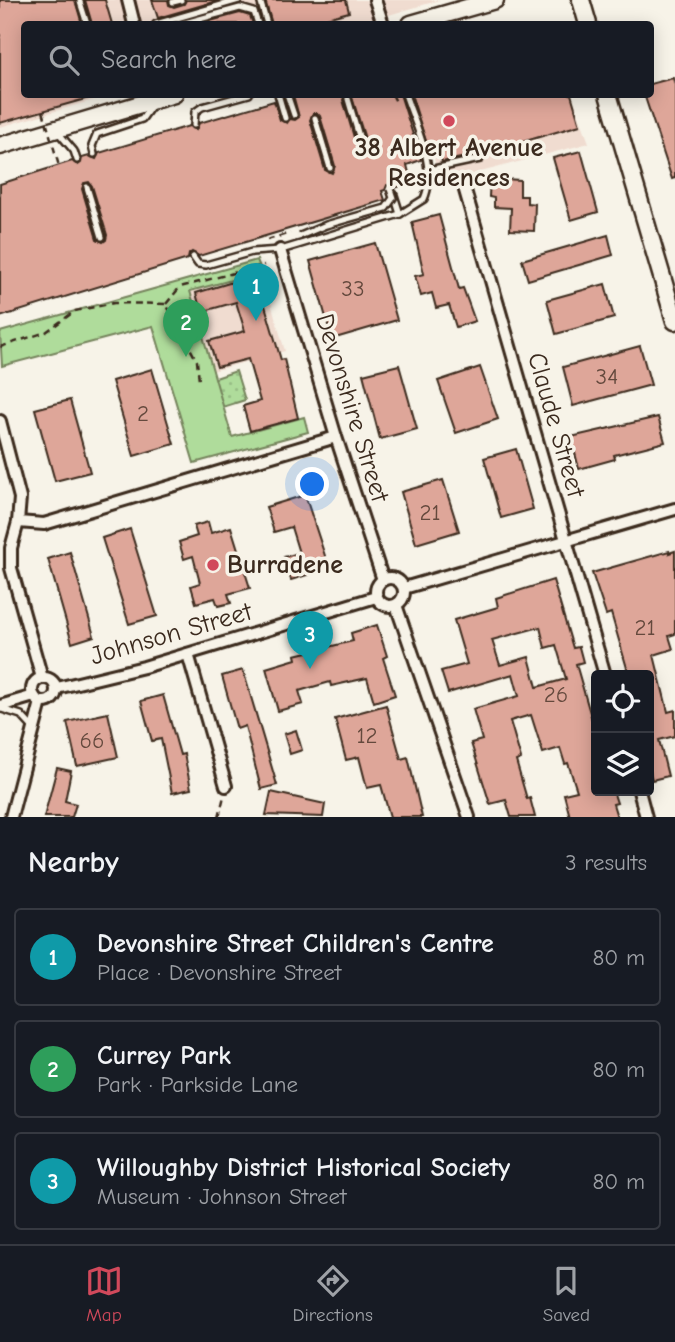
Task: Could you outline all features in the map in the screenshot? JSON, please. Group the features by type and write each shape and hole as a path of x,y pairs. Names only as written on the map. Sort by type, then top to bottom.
{"main road":[{"path":"422,21 495,0"},
{"path":"581,0 587,21"},
{"path":"0,146 162,98"},
{"path":"609,98 675,321"}],"street":[{"path":"128,0 134,21"},
{"path":"375,0 382,21"},
{"name":"Claude Street","path":"464,187 604,670"},
{"name":"Devonshire Street","path":"279,250 383,580"},
{"path":"0,421 20,498 18,522 6,547 42,678"},
{"path":"18,522 44,524 336,437"},
{"path":"404,588 675,509"},
{"path":"396,579 404,588 403,598 396,605 383,604 376,597 376,587 383,580 396,579"},
{"name":"Johnson Street","path":"57,688 188,654 376,597"},
{"path":"396,605 469,817"},
{"path":"188,654 226,786"},
{"path":"0,707 38,699 46,702 54,697 57,688 52,680 42,678"},
{"path":"10,817 34,729 38,699 32,687 42,678"},
{"path":"640,796 646,817"}],"lane":[{"path":"173,2 181,0"},
{"path":"166,21 239,0"},
{"path":"252,0 262,7"},
{"path":"260,0 266,21"},
{"path":"80,2 86,21"},
{"path":"192,21 240,8 254,12 257,21"},
{"path":"194,125 195,113 202,107 235,98"},
{"path":"279,98 285,118"},
{"path":"288,98 294,116"},
{"path":"193,257 198,264 206,265 252,252 279,250 400,214 424,199 429,184 429,170 406,98"},
{"path":"348,99 361,143"},
{"path":"94,154 92,146 97,134 142,119 156,100"},
{"path":"315,118 330,168"},
{"path":"56,130 74,151 77,160"},
{"path":"429,170 480,159 480,154"},
{"path":"87,187 102,237"},
{"path":"279,250 300,236 326,225 386,208 393,198 391,189 400,214"},
{"path":"0,707 21,715 34,729"}],"path":[{"path":"394,98 397,106"},
{"path":"43,111 59,166"},
{"path":"429,184 464,187"},
{"path":"166,304 180,287 264,265"},
{"path":"0,347 46,332 75,312 114,303 166,304"},
{"path":"166,304 197,361 199,381"},
{"path":"219,817 226,786"}],"shaded area":[{"path":"0,0 440,0 368,21 21,21 21,98 101,98 0,127"},
{"path":"419,98 573,98 589,143 462,177 439,178"},
{"path":"262,272 285,351 213,371 190,291"}],"green space":[{"path":"257,260 262,272 190,291 232,437 304,417 308,432 194,463 153,326 2,366 0,332"},
{"path":"236,371 245,400 213,410 204,382"}],"building":[{"path":"0,0 75,0 81,21 21,21 21,98 89,98 0,123"},
{"path":"85,0 105,0 111,21 91,21"},
{"path":"152,0 168,0 169,5 174,7 184,4 186,0 220,0 158,18"},
{"path":"265,0 346,0 349,12 319,21 271,21"},
{"path":"240,13 250,16 252,21 210,21"},
{"path":"673,78 675,85 675,178 672,179 645,98 654,98 654,83"},
{"path":"294,98 344,98 356,144 360,148 365,146 366,142 352,98 401,98 421,160 407,165 410,177 401,186 395,188 392,184 387,185 382,191 385,200 199,256 192,252 188,259 0,317 0,184 72,161 78,165 82,158 89,156 96,159 99,153 189,126 196,130 199,123 274,101 280,120 287,123 290,119 299,117","holes":["313,113 317,113 335,166 332,173 325,170 310,120","89,182 107,235 103,242 97,239 82,189 84,183"]},
{"path":"412,98 572,98 580,125 485,153 479,149 475,155 442,162 440,155 431,157"},
{"path":"581,151 598,212 571,220 553,158"},
{"path":"490,178 520,180 520,196 527,196 527,203 535,204 534,231 510,230 511,208 494,207 494,198 489,197"},
{"path":"439,215 459,289 463,288 475,321 456,327 449,305 436,308 432,293 421,296 415,276 424,274 412,222"},
{"path":"608,235 613,255 528,280 522,260"},
{"path":"375,243 397,320 332,339 310,261"},
{"path":"256,275 281,360 284,359 298,418 250,431 243,406 260,401 248,359 217,367 209,341 245,331 236,302 201,312 196,293"},
{"path":"605,284 614,318 556,334 547,300"},
{"path":"640,346 651,385 573,406 563,367"},
{"path":"399,365 417,429 380,439 363,374"},
{"path":"480,367 498,419 456,433 438,381"},
{"path":"152,369 174,444 134,456 112,381"},
{"path":"70,400 90,472 55,481 35,409"},
{"path":"658,417 665,442 614,455 615,459 579,469 571,437"},
{"path":"516,449 533,509 501,518 484,458"},
{"path":"443,480 459,531 416,544 401,492"},
{"path":"305,495 329,568 291,580 284,557 299,553 291,527 274,532 266,507"},
{"name":"Burradene","path":"208,522 211,533 231,527 250,588 228,594 231,603 218,606 215,598 196,603 191,586 200,583 193,556 184,559 179,542 197,536 194,526"},
{"path":"130,529 157,616 129,624 102,538"},
{"path":"675,551 675,634 669,636 673,649 654,655 668,712 675,710 675,736 659,740 668,776 654,780 654,670 628,670 611,613 606,615 592,573"},
{"path":"70,552 94,636 72,643 48,559"},
{"path":"553,580 573,648 579,647 583,662 576,664 591,716 591,796 615,796 617,803 613,804 617,817 570,817 564,794 577,791 568,763 565,764 560,748 543,753 531,715 510,721 521,759 516,761 535,817 511,817 506,800 490,804 471,743 482,740 473,709 519,696 513,674 448,693 441,671 467,664 454,620 498,607 496,598","holes":["540,627 545,648 556,645 566,679 537,687 529,657 500,665 492,640"]},
{"path":"377,625 387,656 383,658 395,695 374,702 367,678 331,686 330,682 299,691 303,704 278,711 266,668 296,659 295,655 353,641 351,633"},
{"path":"243,670 277,785 261,789 245,726 237,729 222,676"},
{"path":"163,695 180,755 184,754 191,789 172,793 161,739 152,741 141,701"},
{"path":"386,705 401,759 408,757 422,817 390,817 381,785 367,788 359,757 346,760 335,719"},
{"path":"108,713 118,757 77,766 67,722"},
{"path":"296,730 302,750 290,754 284,734"},
{"path":"57,768 71,771 65,801 76,804 72,817 44,817"},
{"path":"271,792 325,804 323,817 266,815"}],"place":[{"name":"38 Albert Avenue Residences","path":"449,121"},
{"name":"Devonshire Street Children's Centre","path":"256,321"},
{"name":"Currey Park","path":"186,357"},
{"name":"Burradene","path":"213,565"},
{"name":"Willoughby District Historical Society","path":"310,669"}]}
